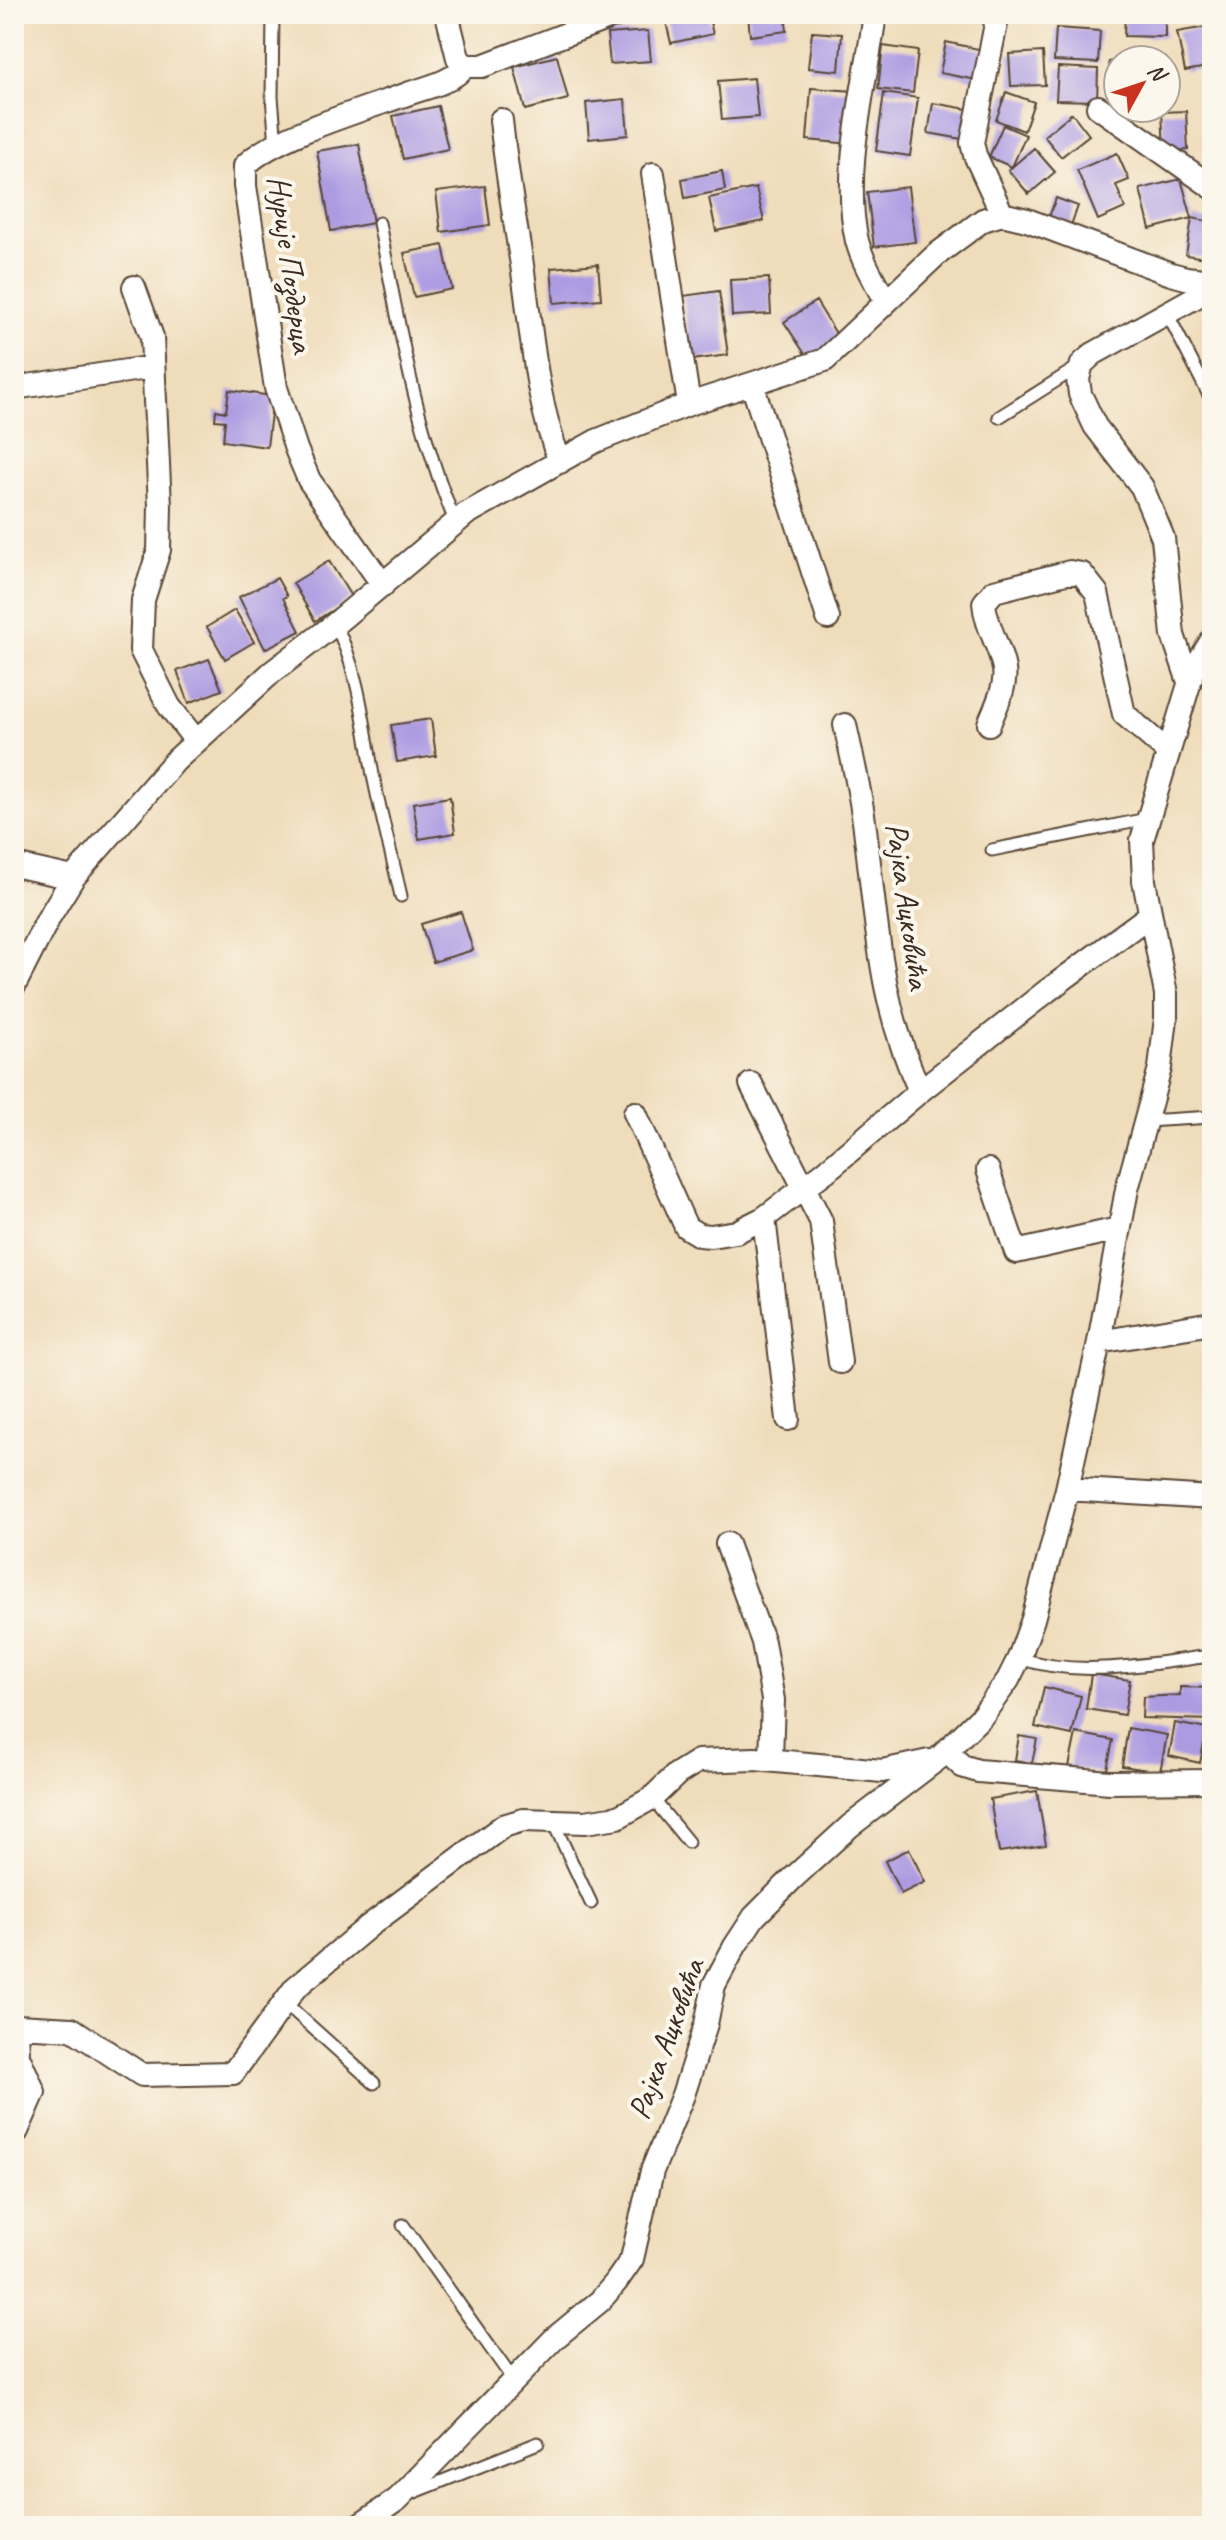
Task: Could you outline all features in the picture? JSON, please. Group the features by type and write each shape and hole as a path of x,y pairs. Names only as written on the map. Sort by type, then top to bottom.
{"street":[{"path":"447,14 458,58 465,66"},
{"name":"Нурије Поздерца","path":"383,585 309,480 296,449 276,388 245,186 245,166 252,158 276,145 340,118 439,83 458,74 465,66 482,66 619,14"},
{"path":"875,14 855,141 853,193 857,240 868,270 886,302"},
{"path":"998,14 972,143 1002,214"},
{"path":"1098,107 1212,187"},
{"path":"501,120 532,350 548,432 560,462"},
{"path":"653,174 689,404"},
{"path":"14,986 73,878 100,844 196,741 271,673 383,585 455,521 596,441 689,404 825,360 955,238 983,220 1002,214 1071,234 1186,278 1212,281"},
{"path":"134,287 152,337 160,506 159,550 143,600 141,650 169,706 196,741"},
{"path":"1189,682 1173,635 1163,538 1142,487 1095,426 1080,394 1080,372 1093,354 1212,288"},
{"path":"14,388 153,367"},
{"path":"752,384 828,618"},
{"path":"989,724 1002,689 1004,671 985,616 984,603 994,591 1070,572 1082,574 1097,593 1124,714 1168,752"},
{"name":"Рајка Ацковића","path":"359,2526 398,2499 556,2337 600,2301 632,2259 652,2171 683,2095 706,2024 714,1985 754,1917 850,1826 943,1755 990,1707 1019,1658 1033,1619 1067,1489 1099,1342 1118,1229 1160,1068 1166,994 1150,915 1142,840 1189,682 1212,640"},
{"name":"Рајка Ацковића","path":"845,725 862,804 882,970 899,1044 920,1091"},
{"path":"14,865 73,878"},
{"path":"635,1113 686,1227 711,1236 750,1226 805,1187 1047,991 1150,915"},
{"path":"751,1084 821,1221 840,1362"},
{"path":"988,1170 1016,1252 1118,1229"},
{"path":"764,1218 788,1419"},
{"path":"1099,1342 1212,1323"},
{"path":"1067,1489 1212,1498"},
{"path":"727,1544 763,1642 773,1700 771,1759"},
{"path":"17,2131 34,2092 18,2056 17,2026 72,2029 142,2075 233,2073 295,1988 322,1963 503,1826 523,1820 585,1822 618,1817 652,1798 677,1774 698,1761 771,1759 882,1771 943,1755 978,1771 1110,1782 1212,1781"}],"lane":[{"path":"273,14 272,97 276,145"},
{"path":"379,223 413,395 436,475 455,521"},
{"path":"1167,313 1212,401"},
{"path":"999,417 1080,372"},
{"path":"335,624 345,644 355,678 401,896"},
{"path":"992,850 1147,819"},
{"path":"1146,1121 1212,1117"},
{"path":"1019,1658 1052,1667 1094,1669 1212,1656"},
{"path":"652,1798 688,1842"},
{"path":"553,1822 591,1903"},
{"path":"284,2002 374,2083"},
{"path":"403,2225 514,2381"},
{"name":"Рајка Ацковића","path":"398,2499 538,2443"}],"building":[{"path":"664,14 708,14 713,34 671,43"},
{"path":"748,14 785,14 787,31 750,36"},
{"path":"948,14 989,14 987,22 948,17"},
{"path":"1125,14 1165,14 1165,37 1124,36"},
{"path":"1212,26 1212,66 1185,71 1182,44 1177,32"},
{"path":"1056,28 1100,31 1098,63 1054,61"},
{"path":"648,31 651,61 610,64 607,34"},
{"path":"812,32 842,34 839,71 808,68"},
{"path":"946,42 983,50 977,80 940,73"},
{"path":"883,46 918,51 913,93 878,89"},
{"path":"1043,52 1045,85 1011,86 1009,54"},
{"path":"557,56 568,99 525,110 514,67"},
{"path":"1058,67 1098,69 1097,101 1056,100"},
{"path":"754,78 758,117 722,120 718,81"},
{"path":"811,88 855,91 852,144 807,140"},
{"path":"1006,92 1034,102 1024,131 996,120"},
{"path":"884,93 918,98 910,156 876,151"},
{"path":"625,99 628,135 589,139 586,103"},
{"path":"933,103 973,110 968,140 928,133"},
{"path":"438,106 448,149 403,159 393,116"},
{"path":"1182,111 1186,111 1188,150 1164,151 1163,124 1182,124"},
{"path":"1072,113 1089,135 1061,157 1044,136"},
{"path":"1212,120 1212,150 1210,150 1206,121"},
{"path":"1003,125 1026,135 1012,167 989,157"},
{"path":"359,144 373,223 331,231 317,151"},
{"path":"1034,148 1055,172 1029,194 1008,170"},
{"path":"1117,153 1129,180 1116,185 1125,208 1098,220 1077,170"},
{"path":"722,171 725,190 685,198 682,179"},
{"path":"1181,179 1192,218 1150,229 1140,189"},
{"path":"485,186 490,225 441,232 436,192"},
{"path":"908,187 915,242 874,247 867,192"},
{"path":"756,188 764,221 716,231 709,198"},
{"path":"1056,198 1078,206 1071,225 1049,217"},
{"path":"1192,218 1212,222 1212,259 1186,255"},
{"path":"443,245 452,289 414,297 404,253"},
{"path":"598,264 601,299 554,303 551,268"},
{"path":"769,278 771,314 732,316 730,280"},
{"path":"719,291 728,355 692,360 683,296"},
{"path":"816,301 840,340 809,360 784,322"},
{"path":"229,390 273,396 267,447 223,441 225,421 215,420 216,410 226,412"},
{"path":"329,561 352,598 315,621 293,583"},
{"path":"277,578 287,596 283,598 300,631 265,649 239,597"},
{"path":"235,610 254,642 225,659 207,627"},
{"path":"209,659 222,690 189,703 177,671"},
{"path":"431,719 436,756 397,762 391,725"},
{"path":"450,797 455,833 419,839 413,803"},
{"path":"461,912 473,950 433,962 421,924"},
{"path":"1091,1674 1130,1680 1124,1715 1086,1709"},
{"path":"1044,1687 1081,1696 1072,1735 1035,1727"},
{"path":"1180,1687 1212,1688 1212,1720 1142,1718 1143,1697 1180,1695"},
{"path":"1175,1723 1207,1729 1200,1763 1169,1756"},
{"path":"1128,1728 1167,1735 1160,1772 1122,1766"},
{"path":"1076,1733 1113,1740 1106,1774 1069,1767"},
{"path":"1019,1736 1037,1739 1032,1763 1015,1760"},
{"path":"1037,1791 1046,1845 999,1852 990,1799"},
{"path":"909,1849 925,1882 901,1894 885,1861"}]}
